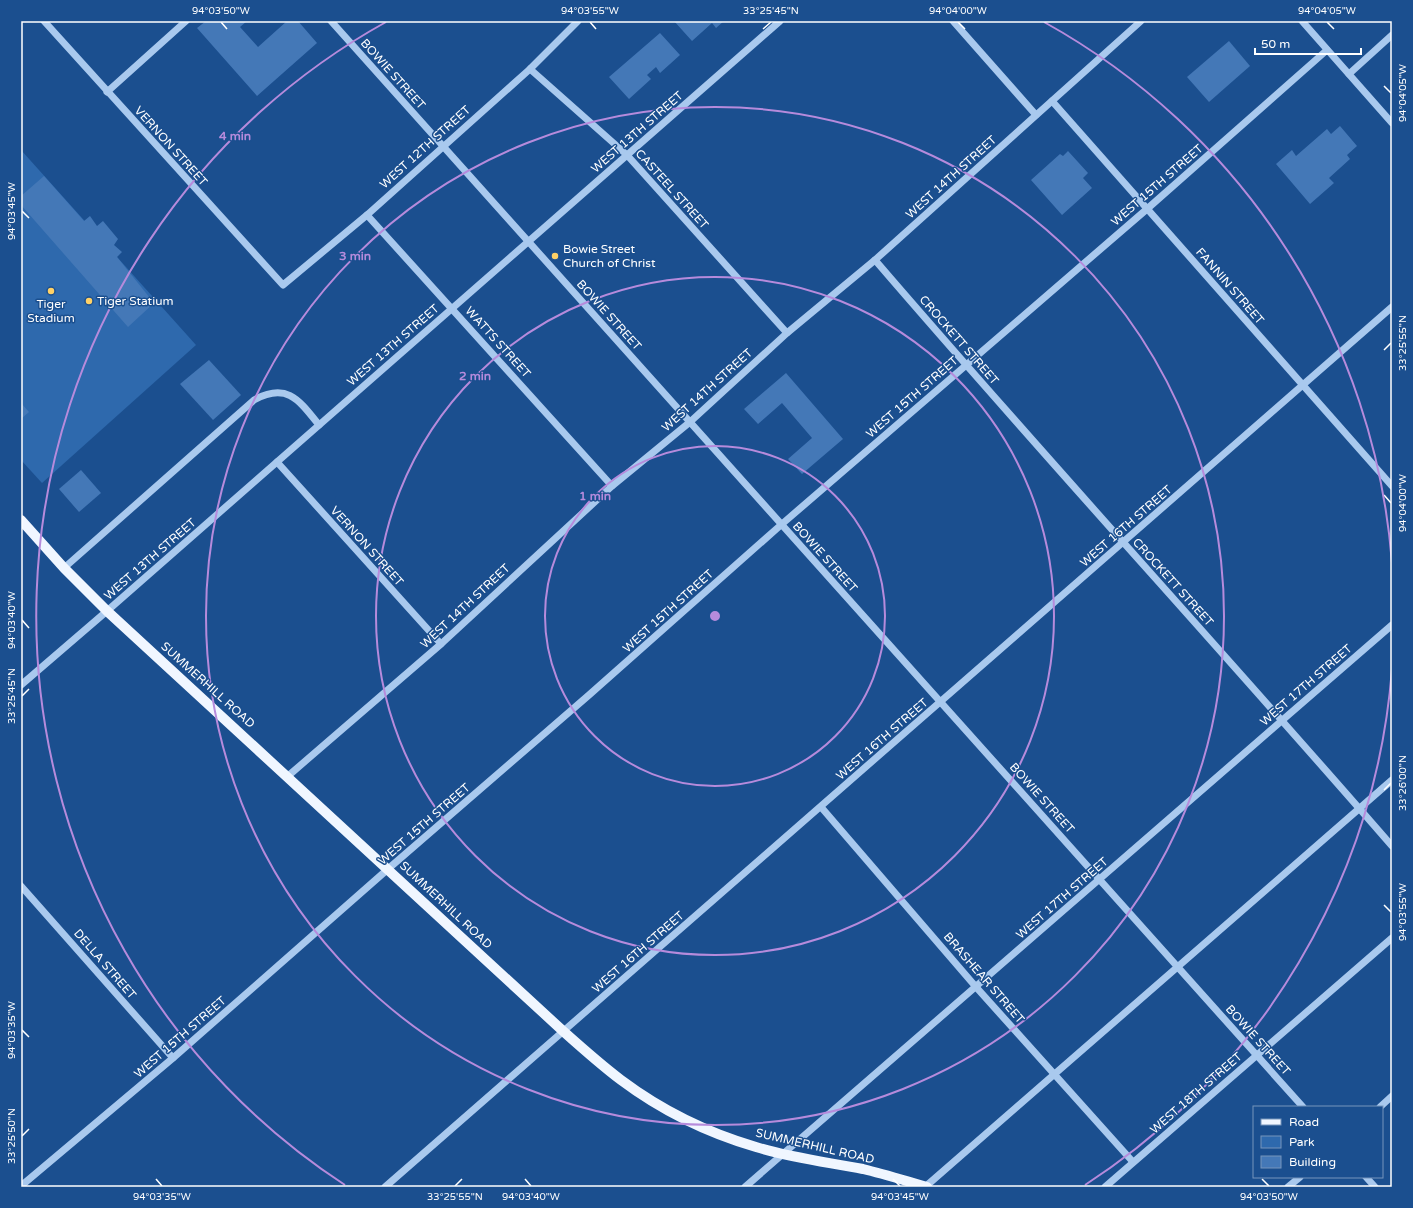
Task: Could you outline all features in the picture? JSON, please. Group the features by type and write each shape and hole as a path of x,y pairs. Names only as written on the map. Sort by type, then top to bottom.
{"main road":[{"name":"SUMMERHILL ROAD","path":"21,520 64,568 107,611 288,776 563,1032 621,1081 660,1106 680,1116 719,1134 756,1147 802,1159 862,1169 926,1187"}],"street":[{"name":"VERNON STREET","path":"44,21 283,285"},
{"path":"107,92 186,21"},
{"name":"BOWIE STREET","path":"331,21 1302,1106"},
{"name":"WEST 12TH STREET","path":"283,285 366,215 530,69 578,21"},
{"name":"WEST 13TH STREET","path":"21,685 780,21"},
{"path":"953,21 1036,115"},
{"name":"WEST 14TH STREET","path":"288,776 441,644 612,486 690,422 787,333 876,260 1141,21"},
{"path":"1302,21 1392,123"},
{"path":"1348,74 1392,35"},
{"name":"WEST 15TH STREET","path":"21,1186 173,1058 589,695 782,524 1147,209 1327,50"},
{"name":"CASTEEL STREET","path":"530,69 626,155 787,333"},
{"name":"FANNIN STREET","path":"1052,101 1392,486"},
{"name":"WATTS STREET","path":"366,215 612,486"},
{"name":"CROCKETT STREET","path":"876,260 966,365 1123,543 1283,720 1392,846"},
{"name":"WEST 16TH STREET","path":"386,1187 1392,307"},
{"path":"64,568 254,400 265,394 275,392 286,394 295,398 302,404 319,425"},
{"name":"VERNON STREET","path":"277,462 441,644"},
{"name":"WEST 17TH STREET","path":"745,1187 1392,625"},
{"path":"926,1187 1392,780"},
{"name":"BRASHEAR STREET","path":"821,807 976,987 1133,1162"},
{"name":"DELLA STREET","path":"21,886 173,1058"},
{"name":"WEST 18TH STREET","path":"1105,1187 1392,938"},
{"path":"1381,1106 1392,1096"},
{"path":"1288,1187 1299,1178"},
{"path":"1367,1178 1375,1187"}],"green space":[{"name":"Tiger Statium","path":"21,150 196,345 42,483 21,460"}],"building":[{"path":"206,21 247,21 240,27 258,47 287,21 298,21 317,43 257,96 197,28"},
{"path":"674,21 724,21 716,28 712,23 692,41"},
{"path":"660,33 680,55 660,73 656,67 647,75 651,79 629,99 609,77"},
{"path":"1229,41 1250,66 1209,102 1187,77"},
{"path":"1340,126 1357,146 1347,155 1350,159 1329,178 1334,183 1310,204 1276,164 1292,150 1296,156 1327,129 1331,134"},
{"path":"1068,151 1088,173 1083,178 1092,188 1062,215 1031,180 1060,154 1063,156"},
{"path":"44,176 84,221 90,216 97,226 103,221 118,239 114,245 122,252 117,257 154,303 128,327 21,205 21,196"},
{"path":"209,360 241,395 213,420 180,384"},
{"path":"786,373 843,439 802,474 788,459 812,438 782,403 758,424 744,409"},
{"path":"21,403 29,412 21,419"},
{"path":"81,470 101,493 79,512 59,489"}],"place":[{"name":"Bowie Street Church of Christ","path":"555,256"},
{"name":"Tiger Stadium","path":"51,291"},
{"name":"Tiger Statium","path":"89,301"}]}
